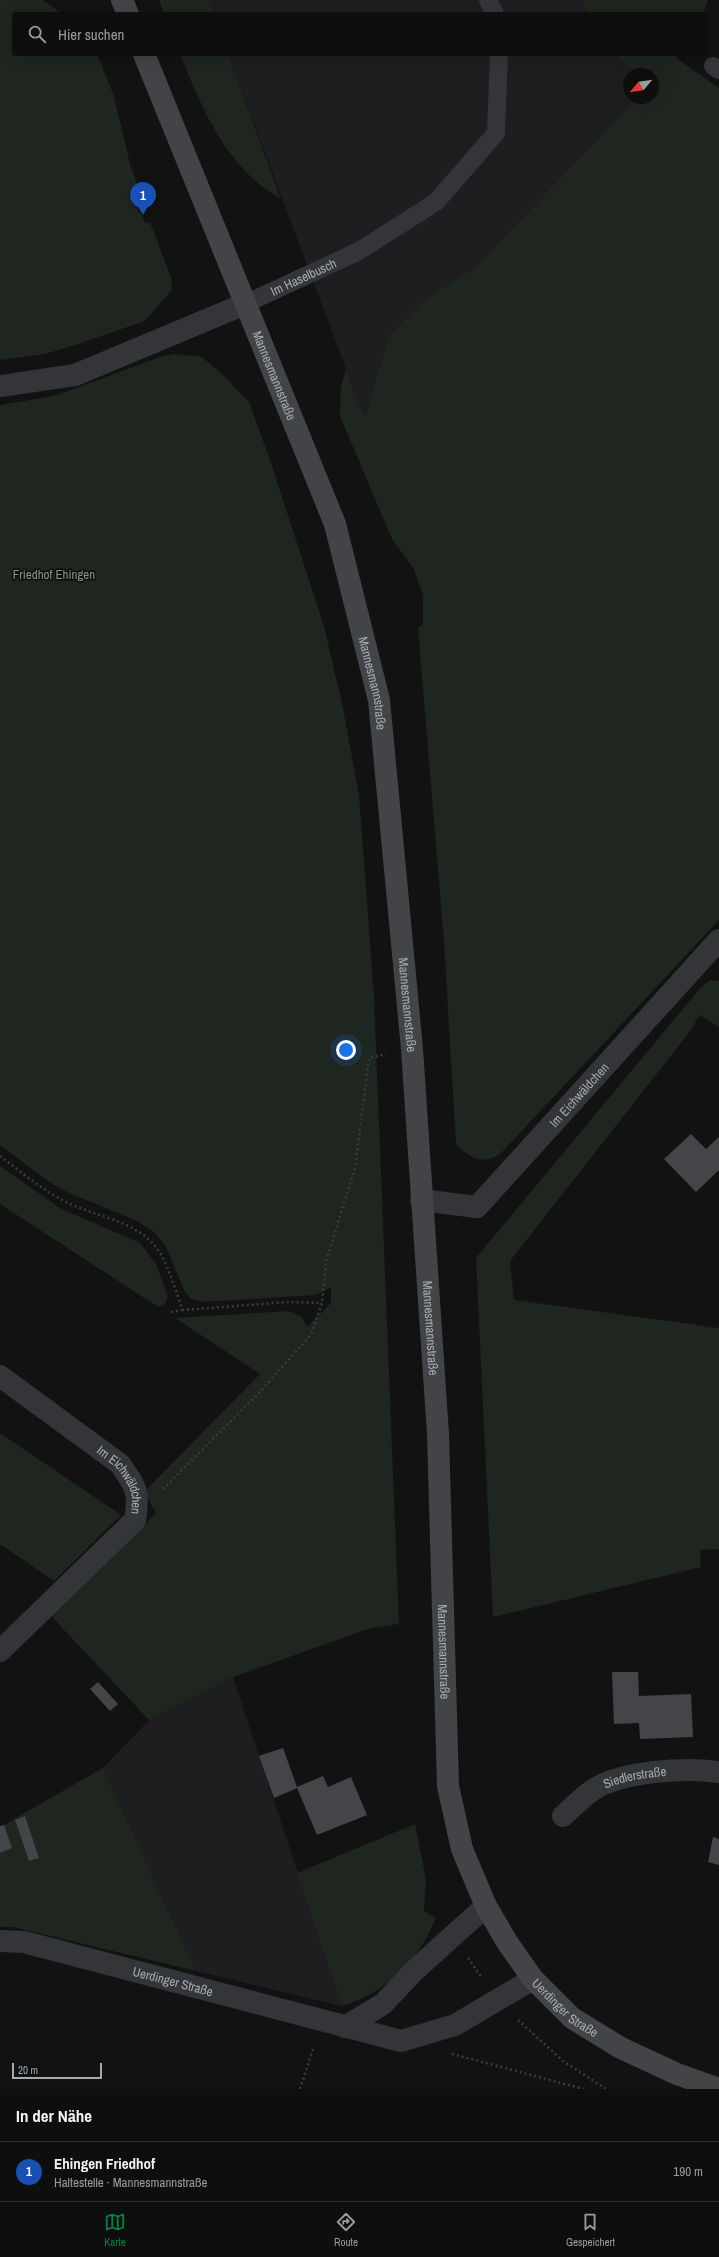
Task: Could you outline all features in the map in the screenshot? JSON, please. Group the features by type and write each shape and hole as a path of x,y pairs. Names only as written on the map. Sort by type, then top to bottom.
{"main road":[{"path":"122,0 127,12"},
{"name":"Mannesmannstraße","path":"145,56 247,303 335,524 379,700 412,1048 421,1200 438,1434 448,1786 462,1849 486,1906 507,1942 533,1979"},
{"name":"Uerdinger Straße","path":"533,1979 572,2018 620,2048 677,2074 719,2089"}],"street":[{"name":"Im Haselbusch","path":"0,386 75,375 247,303"},
{"name":"Im Eichwäldchen","path":"421,1200 478,1207 719,940"},
{"name":"Im Eichwäldchen","path":"0,1376 120,1464 132,1480 139,1500 135,1520 0,1651"},
{"name":"Siedlerstraße","path":"563,1816 593,1790 621,1778 696,1769 719,1772"},
{"path":"345,2027 383,2004 486,1906"},
{"name":"Uerdinger Straße","path":"0,1941 24,1942 402,2041 455,2025 533,1979"}],"lane":[{"path":"488,0 494,12"},
{"name":"Im Haselbusch","path":"247,303 359,251 436,202 496,133 499,56"}],"path":[{"path":"135,1520 258,1394 311,1335 322,1303 326,1261 355,1168 369,1058 412,1048"},
{"path":"0,1156 62,1200 135,1230 147,1238 155,1246 166,1264 183,1310"},
{"path":"171,1312 288,1302 322,1303"},
{"path":"454,1935 498,2000 563,2062 606,2089"},
{"path":"300,2089 323,2020"},
{"path":"447,2053 584,2089"}],"shaded area":[{"path":"208,0 581,0 587,12 212,12"},
{"path":"229,56 616,56 629,68 623,68 623,104 631,104 474,268 422,301 389,335 365,419"},
{"path":"233,1677 342,2006 196,1971 103,1768 149,1720"}],"green space":[{"path":"0,0 43,0 59,12 12,12 12,56 98,56 114,96 130,164 142,198 136,201 145,223 150,222 172,280 171,291 145,321 45,354 0,360"},
{"path":"159,0 208,0 213,12 163,12"},
{"path":"581,0 708,0 704,12 587,12"},
{"path":"181,56 229,56 281,199 262,186 231,154 218,136 197,96"},
{"path":"616,56 678,56 676,58 719,88 719,920 504,1150 485,1160 473,1157 456,1144 444,942 418,628 423,624 423,595 414,569 392,539 340,416 341,386 346,370 365,418 389,335 422,301 474,268 631,104 659,104 659,68 629,68"},
{"name":"Friedhof Ehingen","path":"175,354 202,357 222,374 249,402 270,460 324,626 343,708 359,795 374,997 399,1624 371,1628 233,1677 149,1720 51,1616 156,1513 144,1492 260,1374 175,1318 289,1311 302,1317 307,1327 331,1303 331,1287 316,1295 203,1302 191,1299 185,1292 165,1245 154,1232 137,1221 67,1192 48,1181 0,1145 0,405 54,396 160,357"},
{"path":"710,980 719,981 719,1027 700,1015 688,1034 510,1261 514,1300 719,1328 719,1549 700,1550 701,1567 493,1617 476,1258 701,987"},
{"path":"0,1166 60,1208 140,1243 156,1264 168,1297 165,1304 158,1307 0,1204"},
{"path":"0,1433 121,1515 54,1581 0,1544"},
{"path":"103,1768 196,1971 13,1927 0,1927 0,1827"},
{"path":"415,1824 426,1879 424,1911 436,1918 429,1934 420,1948 399,1973 387,1984 373,1993 342,2006 297,1873"}],"building":[{"path":"691,1134 706,1149 719,1137 719,1170 696,1192 664,1159"},
{"path":"612,1672 638,1672 639,1696 691,1694 693,1737 640,1739 639,1723 614,1724"},
{"path":"98,1682 118,1704 110,1711 90,1689"},
{"path":"283,1748 297,1787 323,1776 328,1787 351,1777 367,1815 317,1835 297,1788 274,1798 259,1756"},
{"path":"25,1816 39,1858 29,1861 15,1820"},
{"path":"4,1825 12,1848 0,1853 0,1826"},
{"path":"713,1837 719,1839 719,1865 708,1862"}],"place":[{"name":"Ehingen Friedhof","path":"143,215"}]}
